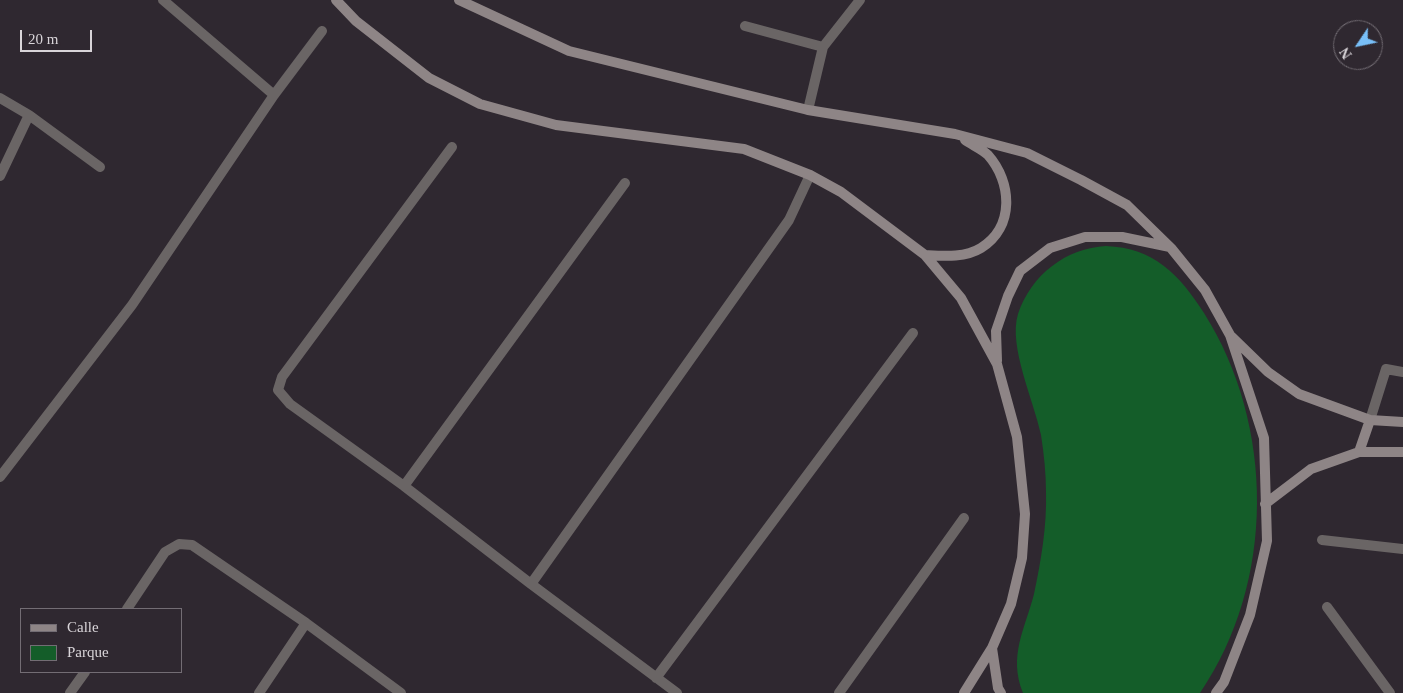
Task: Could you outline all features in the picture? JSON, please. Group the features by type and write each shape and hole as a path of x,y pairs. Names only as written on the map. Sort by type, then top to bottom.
{"street":[{"path":"163,0 274,96"},
{"path":"336,0 356,20 429,78 480,104 556,125 744,148 810,175 841,192 925,255 961,298 997,364"},
{"path":"459,0 569,51 808,110 955,134 1028,153 1127,205 1171,248 1204,290 1230,335 1264,438 1267,541 1250,615 1224,682 1216,693"},
{"path":"808,110 823,47 860,0"},
{"path":"745,26 823,47"},
{"path":"0,477 132,305 274,96 322,31"},
{"path":"0,98 29,115 100,167"},
{"path":"0,176 29,115"},
{"path":"925,255 954,257 980,249 997,234 1006,214 1005,194 999,170 986,153 955,134"},
{"path":"452,146 282,377 278,390 290,404 404,486 677,693"},
{"path":"531,584 789,220 810,175"},
{"path":"404,486 625,183"},
{"path":"964,693 992,648 1013,595 1022,558 1025,514 1017,438 997,364 996,331 1008,296 1020,271 1050,248 1085,237 1122,237 1171,248"},
{"path":"656,678 913,333"},
{"path":"1230,335 1268,372 1299,394 1370,420 1403,422"},
{"path":"1359,452 1386,369 1403,372"},
{"path":"1265,504 1311,469 1359,452 1403,452"},
{"path":"839,693 964,518"},
{"path":"1322,540 1403,549"},
{"path":"128,608 166,552 179,544 192,545 306,623 401,693"},
{"path":"1328,608 1390,693"},
{"path":"259,693 306,623"},
{"path":"992,648 998,688 1001,693"},
{"path":"70,693 84,673"}],"green space":[{"path":"1106,246 1123,248 1152,258 1175,275 1185,286 1204,313 1227,357 1244,404 1254,453 1257,503 1253,554 1243,603 1225,649 1200,693 1023,693 1019,680 1018,655 1037,582 1046,518 1046,505 1041,435 1023,374 1016,342 1018,314 1032,287 1052,266 1077,252"}]}
